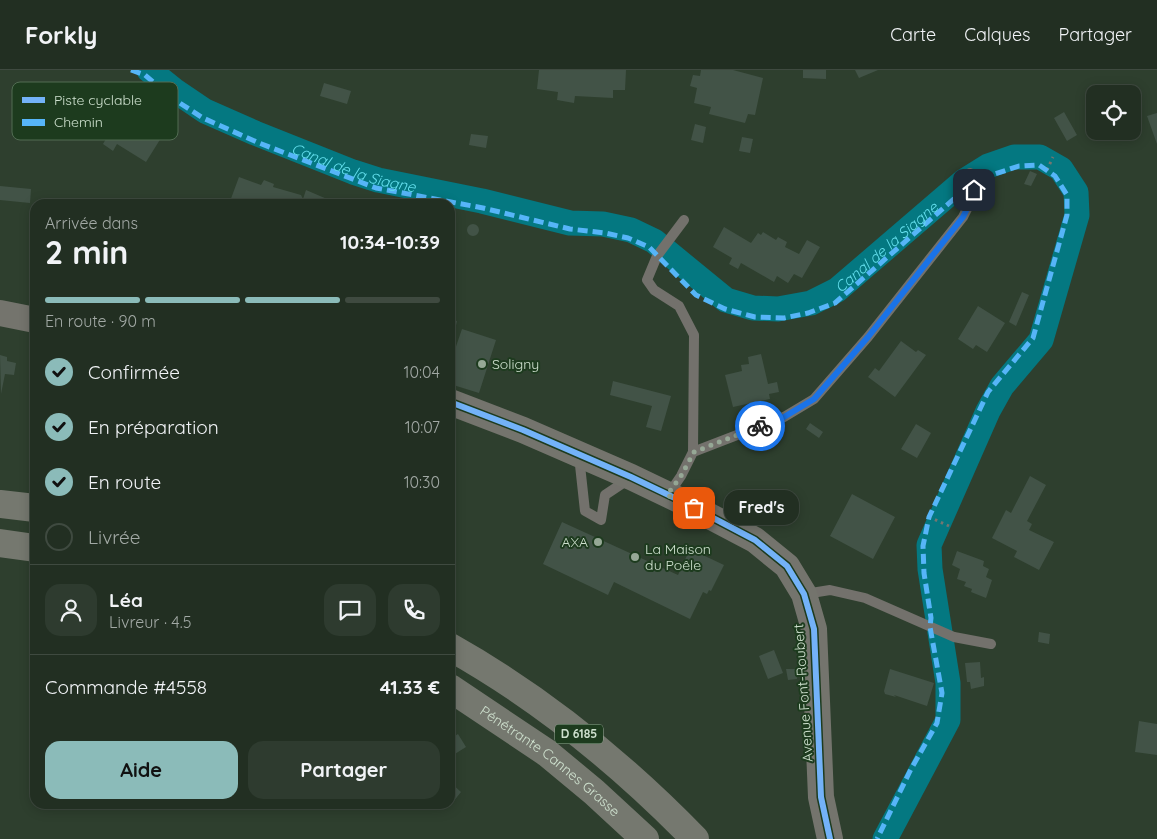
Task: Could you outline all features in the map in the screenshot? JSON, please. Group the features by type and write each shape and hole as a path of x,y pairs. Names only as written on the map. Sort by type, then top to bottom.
{"highway":[{"path":"0,504 30,507"},
{"path":"0,544 30,547"},
{"name":"D 6185","path":"455,649 508,682 579,734 651,796 695,839"},
{"name":"Pénétrante Cannes Grasse","path":"455,691 547,753 594,792 645,839"}],"main road":[{"path":"0,313 30,319"},
{"name":"Avenue Font-Roubert","path":"455,404 499,420 631,477 754,540 786,566 804,594 814,629 821,797 830,839"}],"lane":[{"path":"694,452 784,417 814,399 868,337 963,217 971,201 973,177"},
{"path":"667,495 681,476 694,452 694,335 679,306 654,290 647,280 657,256 684,220"},
{"path":"579,455 585,512 601,520 605,495 631,477"},
{"path":"804,594 830,590 865,598 954,637 991,644"}],"path":[{"path":"1047,169 1053,159"},
{"path":"932,518 949,526"}],"building":[{"path":"539,70 626,70 625,90 613,90 613,98 575,96 574,103 557,100 558,92 537,89"},
{"path":"701,70 733,70 763,78 755,115 748,114 745,123 709,114 711,107 694,103 697,88 690,86 693,75 700,76"},
{"path":"803,70 826,70 826,79 803,78"},
{"path":"855,70 878,70 859,78"},
{"path":"324,83 351,91 347,104 320,96"},
{"path":"1064,112 1077,135 1067,141 1054,118"},
{"path":"1157,113 1157,144 1147,116"},
{"path":"695,124 706,127 703,143 691,140"},
{"path":"471,134 488,136 486,148 469,145"},
{"path":"742,137 753,139 750,153 739,151"},
{"path":"105,140 160,140 146,162 117,144 113,151 103,144"},
{"path":"1030,171 1037,174 1031,186 1024,184"},
{"path":"239,177 261,185 264,180 274,184 273,187 301,195 303,199 231,199"},
{"path":"0,186 31,189 30,203 0,200"},
{"path":"306,190 327,199 303,199"},
{"path":"473,224 479,230 473,236 467,230"},
{"path":"724,227 751,243 758,233 761,235 763,232 776,240 778,237 787,242 785,247 799,254 807,240 820,247 802,278 794,274 788,283 777,276 774,282 741,263 738,269 729,264 732,258 713,247"},
{"path":"1022,292 1029,295 1016,326 1009,322"},
{"path":"978,306 1005,323 987,352 976,345 973,349 958,339"},
{"path":"462,329 496,340 479,393 455,386 455,349"},
{"path":"901,341 916,352 918,350 926,355 895,397 868,377 875,368 879,371"},
{"path":"761,354 768,384 777,382 779,392 769,394 770,399 733,407 725,375 742,371 741,365 749,364 748,357"},
{"path":"0,355 7,357 7,361 16,363 14,375 5,374 1,394"},
{"path":"613,381 671,396 661,431 646,427 652,406 610,395"},
{"path":"810,423 823,432 819,438 806,429"},
{"path":"916,424 931,433 917,458 901,449"},
{"path":"1030,476 1046,485 1027,521 1032,524 1029,530 1054,542 1039,570 1014,557 1017,551 992,538 1006,510 1011,513"},
{"path":"852,494 895,517 873,559 830,536"},
{"path":"562,522 678,575 690,549 724,565 711,591 709,590 707,594 703,592 690,619 614,582 608,595 543,564"},
{"path":"957,551 984,561 983,566 989,569 986,577 992,580 986,598 971,592 972,589 964,586 966,582 957,579 960,569 952,565"},
{"path":"1039,632 1050,634 1049,644 1038,642"},
{"path":"774,650 783,673 768,679 759,656"},
{"path":"980,662 981,678 984,677 984,686 971,689 970,682 967,682 965,663"},
{"path":"786,669 796,669 797,679 788,680"},
{"path":"890,669 934,683 927,706 894,695 896,697 885,694 884,691"},
{"path":"1139,721 1157,724 1157,755 1135,752"},
{"path":"458,734 466,747 455,754 455,736"},
{"path":"455,787 461,792 455,800"}],"waterway":[{"name":"Canal de la Siagne","path":"149,70 164,82"},
{"name":"Canal de la Siagne","path":"178,93 205,111 255,133 378,180 482,201 570,223 603,224 631,230 654,241 726,300 753,308 778,309 811,303 837,290 964,181 988,166 1014,157 1040,157 1061,169 1076,192 1077,215 1041,340 1002,386 988,411 929,545 930,569 948,683 948,720 885,839"}],"marked path":[{"path":"131,70 145,75 153,82"},
{"path":"178,102 203,118 259,143 376,188 435,199"},
{"path":"455,203 570,229 628,238 649,247 696,295 725,309 755,317 784,318 808,313 835,303 963,191 974,190 995,174 1019,166 1039,165 1055,176 1067,195 1067,215 1033,338 988,392 929,517 923,546 924,573 931,618 930,627 942,693 937,723 910,771 877,839"}],"cycle path":[{"path":"455,404 523,430 679,500 755,540 787,566 804,594 814,629 821,797 830,839"}],"way so far":[{"path":"694,508 667,495 681,476 694,452 760,426"}],"place":[{"name":"Soligny","path":"482,364"},
{"name":"Fred's","path":"694,508"},
{"name":"AXA","path":"598,542"},
{"name":"La Maison du Poêle","path":"635,557"}],"route":[{"path":"760,426 784,417 814,399 868,337 963,217 974,190"}]}
